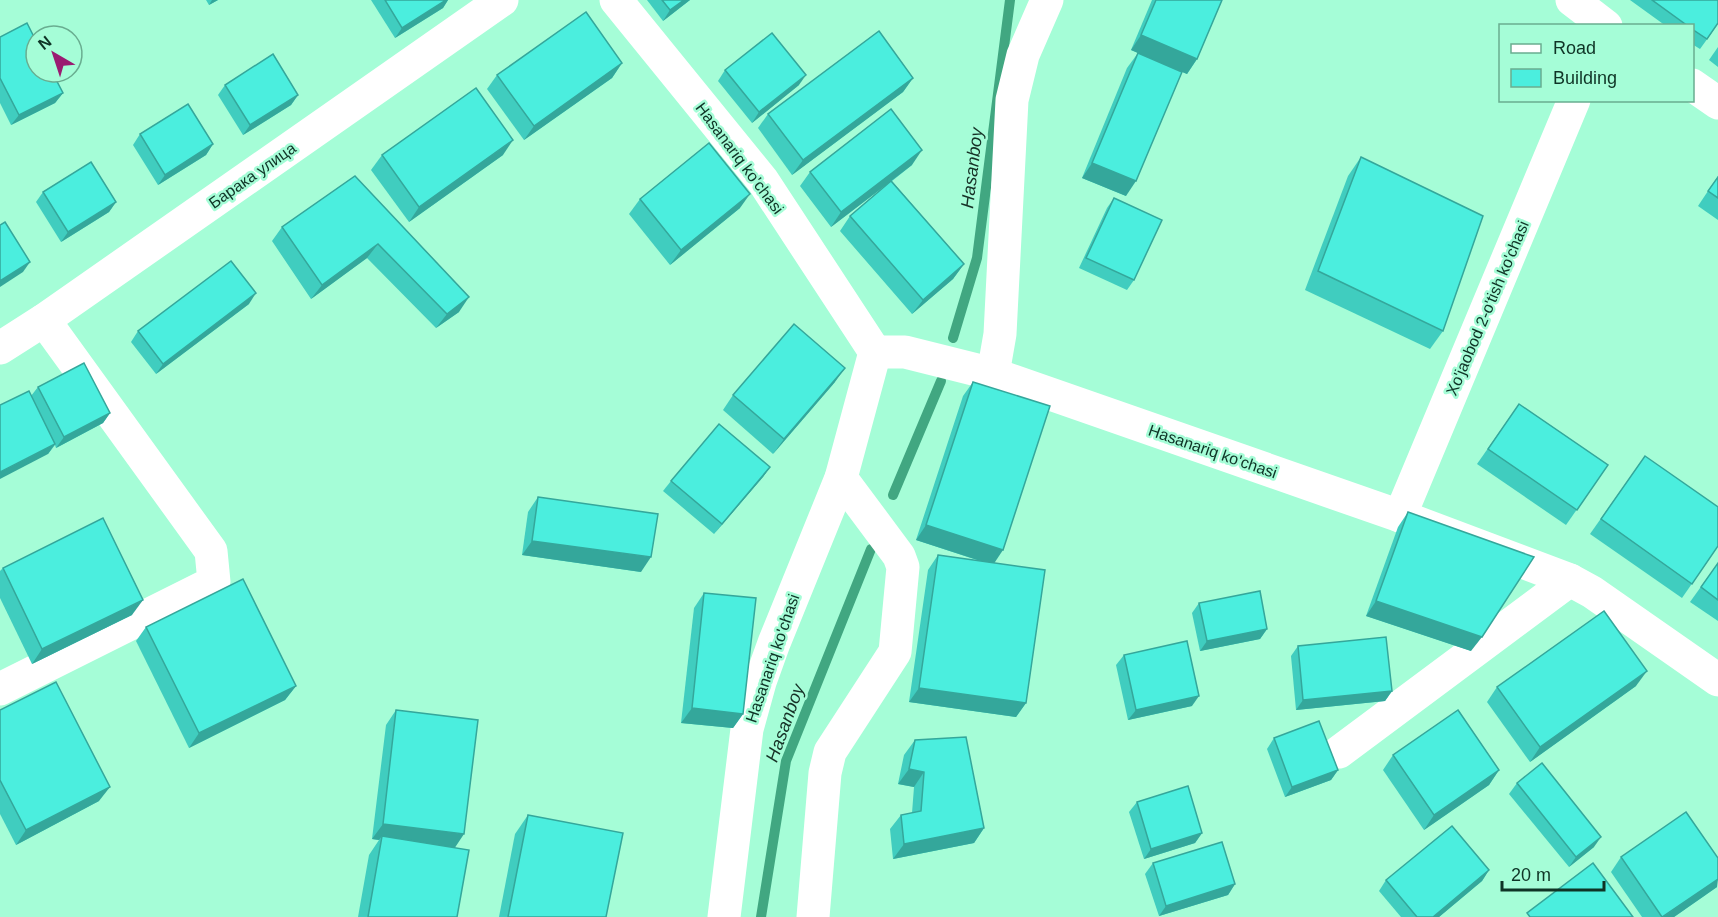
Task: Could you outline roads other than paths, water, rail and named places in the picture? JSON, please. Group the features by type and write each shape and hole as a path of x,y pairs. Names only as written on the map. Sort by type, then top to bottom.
{"street":[{"name":"Барака улица","path":"0,348 44,320 502,0"},
{"name":"Hasanariq ko'chasi","path":"616,0 762,182 875,352 841,478 774,644 760,682 747,729 724,917"},
{"path":"993,374 1000,334 1012,100 1023,56 1047,0"},
{"path":"1572,0 1604,24"},
{"path":"1694,86 1718,103"},
{"name":"Xo'jaobod 2-o'tish ko'chasi","path":"1400,516 1573,102"},
{"path":"0,689 214,582 211,551 44,320"},
{"name":"Hasanariq ko'chasi","path":"875,352 905,352 993,374 1400,516 1570,580 1592,592 1718,680"},
{"path":"813,917 825,773 830,752 895,652 903,567 899,556 841,478"},
{"path":"1339,752 1570,580"}],"waterway":[{"name":"Hasanboy","path":"953,338 977,258 1010,0"},
{"name":"Hasanboy","path":"893,495 941,381"},
{"name":"Hasanboy","path":"761,917 786,761 871,549"}]}
